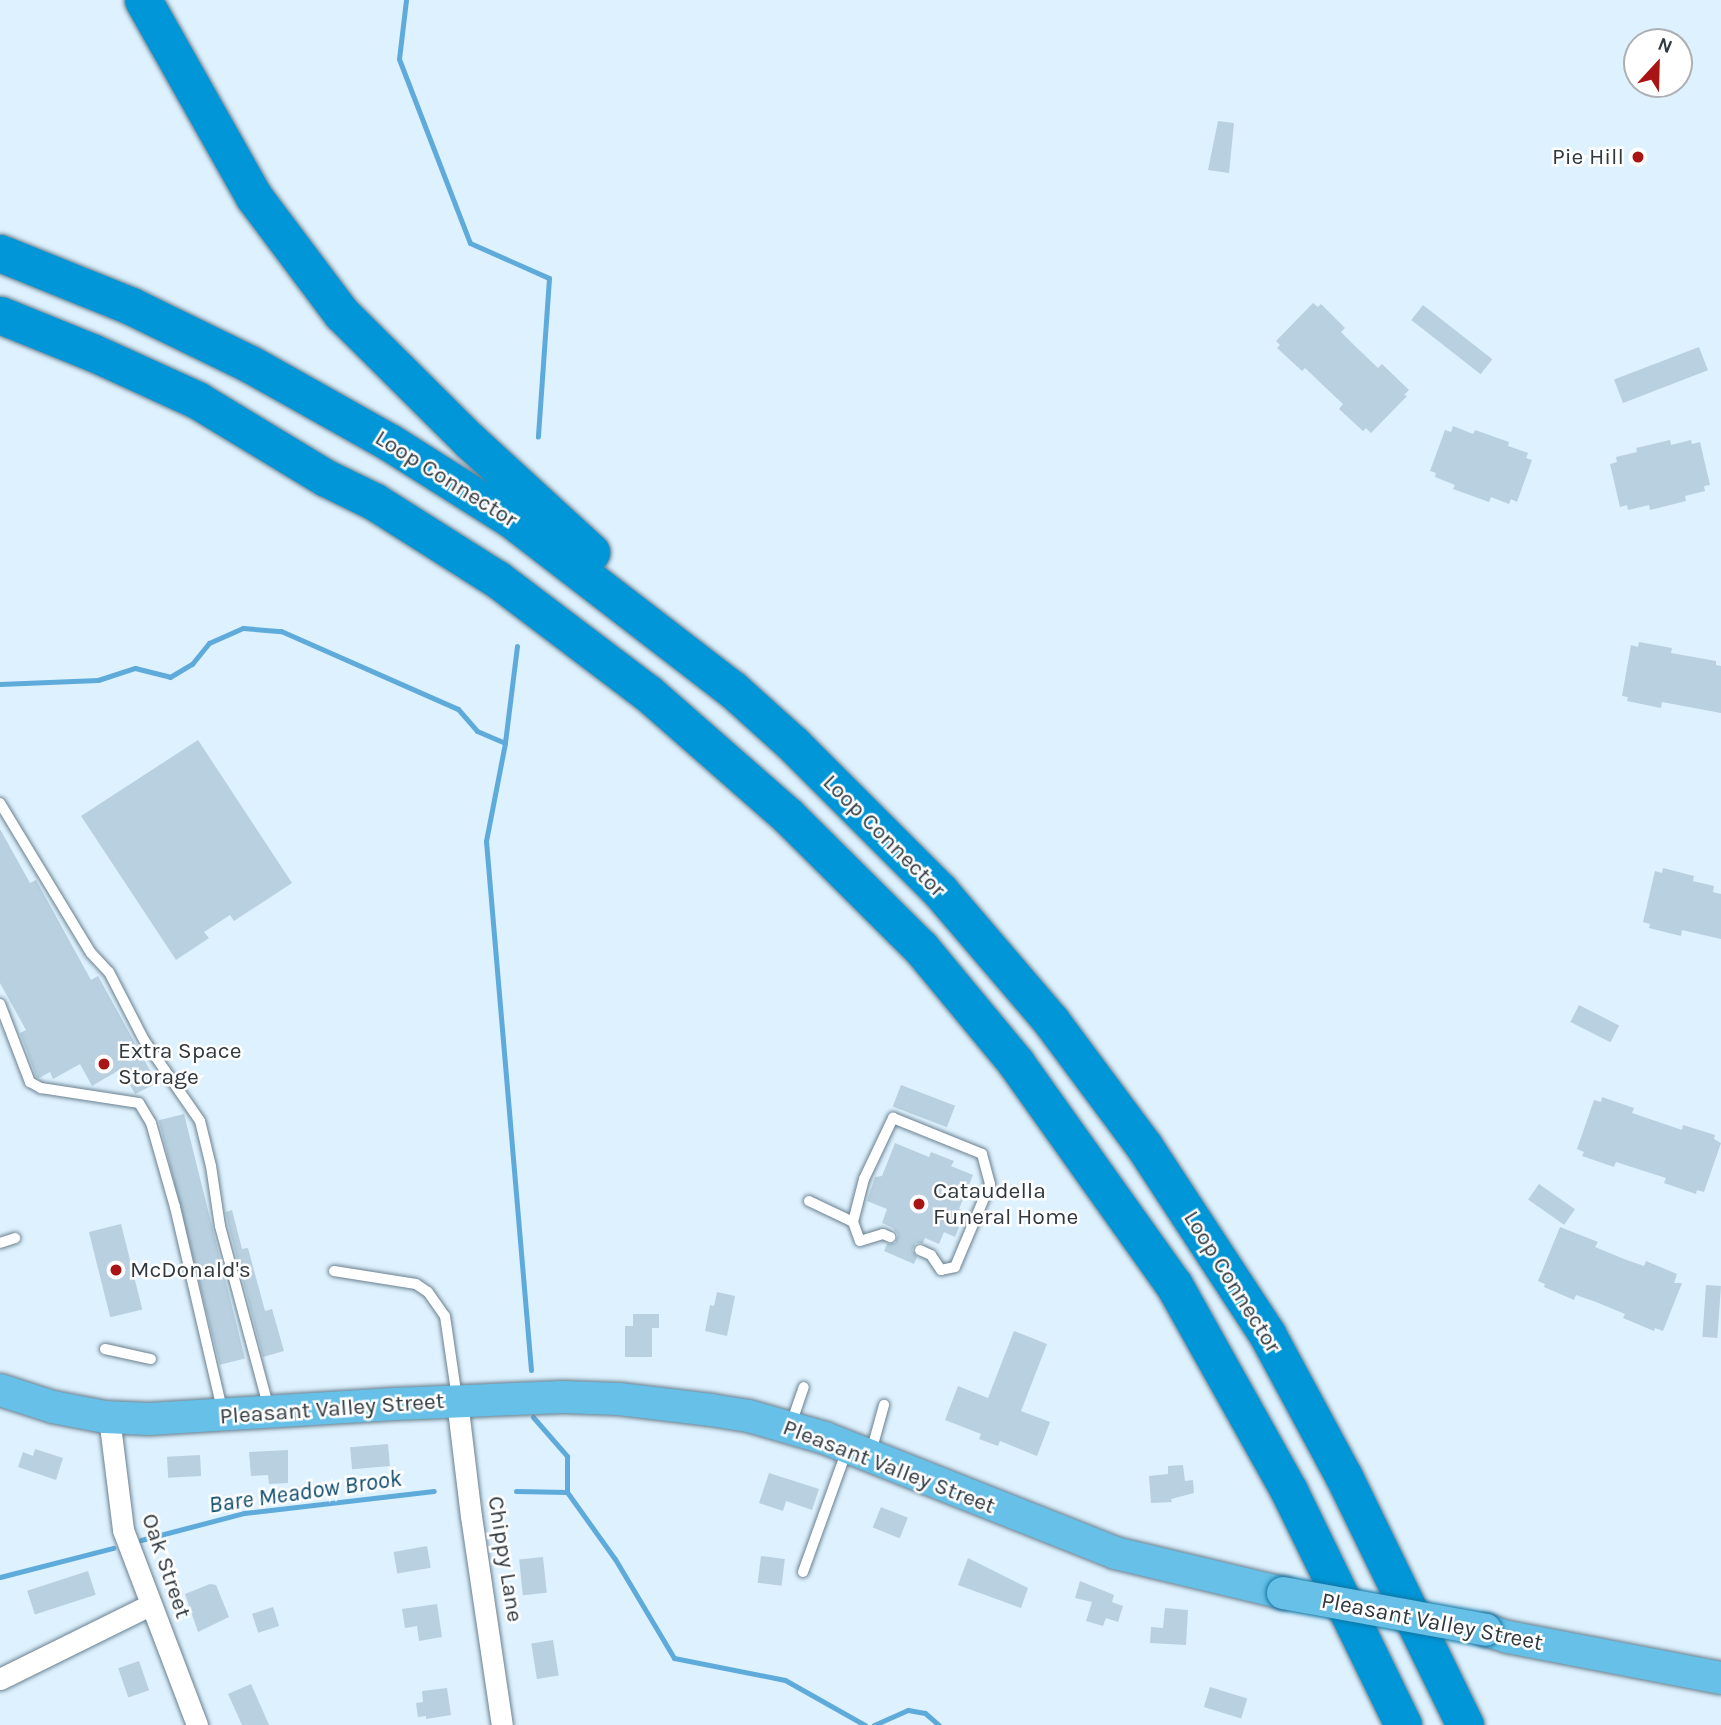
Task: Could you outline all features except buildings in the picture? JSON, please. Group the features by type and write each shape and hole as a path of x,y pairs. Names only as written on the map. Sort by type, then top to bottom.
{"highway":[{"path":"143,0 254,197 342,313 471,442 567,528 732,689"},
{"name":"Loop Connector","path":"0,253 183,331 250,364 390,442 542,540 732,689 793,744 940,891 1051,1021 1144,1146 1273,1345 1350,1490 1465,1725"},
{"path":"0,315 151,379 256,434 326,478 375,502 497,579 627,675 788,816 920,948 1016,1063 1174,1286 1289,1491 1403,1725"},
{"path":"0,342 256,434"}],"main road":[{"name":"Pleasant Valley Street","path":"0,1390 53,1407 109,1417 223,1416 457,1401 619,1399 749,1416 859,1451 1115,1553 1283,1593 1486,1630 1508,1637 1721,1678"}],"street":[{"name":"Chippy Lane","path":"457,1401 502,1725"},
{"name":"Oak Street","path":"109,1417 123,1530 197,1725"},
{"path":"0,1679 150,1605"}],"lane":[{"path":"0,803 91,953 109,972 144,1040 200,1121 211,1166 220,1227 270,1412"},
{"path":"0,1004 30,1082 41,1088 116,1097 139,1103 151,1123 175,1207 223,1416"},
{"path":"890,1237 883,1234 860,1241 853,1222 864,1179 893,1118 982,1154 990,1184 955,1267 941,1270 931,1255 920,1250"},
{"path":"809,1201 853,1222"},
{"path":"0,1243 15,1238"},
{"path":"334,1271 416,1284 428,1292 445,1316 457,1401"},
{"path":"105,1349 151,1359"},
{"path":"790,1427 804,1387"},
{"path":"803,1572 859,1451 884,1405"}],"waterway":[{"path":"406,0 399,59 470,243 549,278 538,437"},
{"path":"0,684 98,680 135,668 170,677 192,664 209,643 243,628 281,631 458,709 477,731 505,743"},
{"path":"517,646 505,743 486,841 531,1370"},
{"path":"533,1417 567,1456 567,1492"},
{"name":"Bare Meadow Brook","path":"141,1540 244,1513 434,1491"},
{"name":"Bare Meadow Brook","path":"516,1491 567,1492 615,1559 674,1658 785,1680 865,1725"},
{"name":"Bare Meadow Brook","path":"0,1577 113,1548"},
{"name":"Bare Meadow Brook","path":"874,1725 908,1710 925,1713 939,1725"}],"place":[{"name":"Pie Hill","path":"1638,157"},
{"name":"Extra Space Storage","path":"104,1064"},
{"name":"Cataudella Funeral Home","path":"919,1204"},
{"name":"McDonald's","path":"116,1270"}]}
